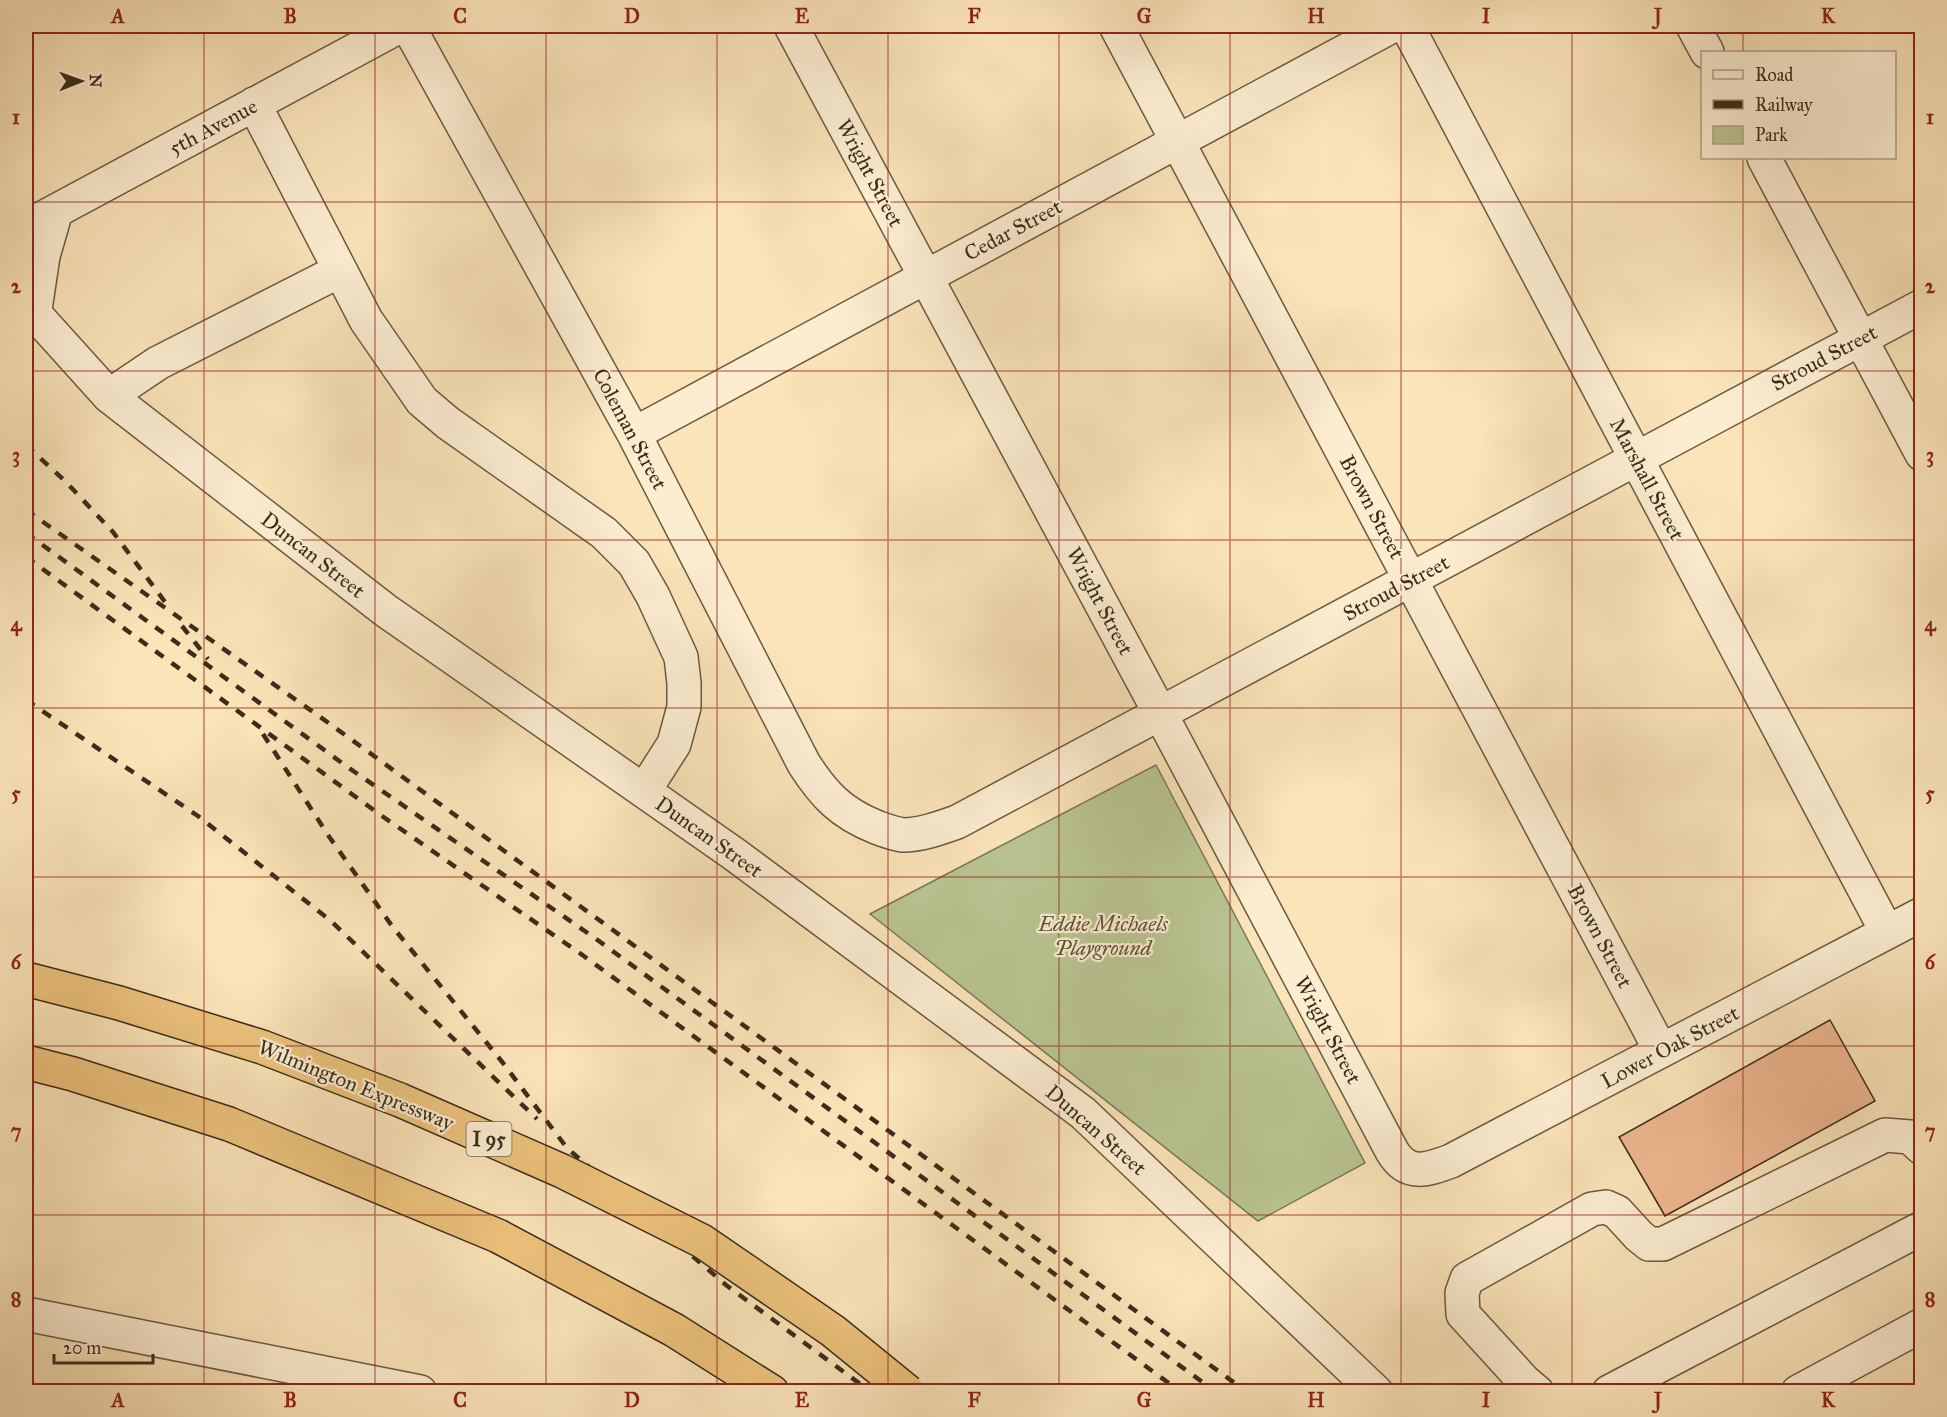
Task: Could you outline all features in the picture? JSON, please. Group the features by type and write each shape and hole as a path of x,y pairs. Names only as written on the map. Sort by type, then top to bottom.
{"highway":[{"name":"Wilmington Expressway","path":"26,979 119,1003 262,1047 400,1100 562,1171 702,1241 833,1331 908,1392"},
{"path":"26,1062 73,1074 229,1124 498,1236 674,1330 772,1392"}],"street":[{"name":"5th Avenue","path":"26,227 400,26"},
{"name":"Coleman Street","path":"408,26 634,434 804,764 822,791 844,811 862,821"},
{"name":"Wright Street","path":"791,26 1392,1151 1406,1168 1414,1169"},
{"name":"Brown Street","path":"1116,26 1661,1051"},
{"name":"Cedar Street","path":"634,434 1392,26"},
{"name":"Marshall Street","path":"1407,26 1887,932"},
{"path":"1693,26 1706,51"},
{"path":"254,104 339,272 366,320 422,401 448,423 604,533 634,562 653,596 681,657 684,683 684,707 674,744 644,791"},
{"path":"1765,159 1922,454"},
{"path":"30,310 56,211"},
{"path":"108,396 158,363 339,272"},
{"name":"Stroud Street","path":"862,821 902,835 930,831 957,822 1922,306"},
{"name":"Duncan Street","path":"30,310 108,396 385,610 734,854 1083,1113 1376,1392"},
{"name":"Lower Oak Street","path":"1414,1169 1451,1161 1922,914"},
{"path":"1537,1392 1524,1381 1463,1314 1462,1293 1467,1279 1592,1209 1606,1207 1617,1212 1649,1244 1663,1244 1885,1135 1910,1137 1922,1148"},
{"path":"1609,1392 1922,1228"},
{"path":"26,1314 420,1392"},
{"path":"1798,1392 1922,1325"}],"green space":[{"name":"Eddie Michaels Playground","path":"1156,765 1365,1163 1258,1221 870,914"}],"building":[{"path":"1830,1020 1875,1101 1665,1216 1619,1137"}],"railway":[{"path":"26,445 65,481 113,532 168,606"},
{"path":"26,510 319,716 1247,1392"},
{"path":"26,533 349,768 592,936 1216,1392"},
{"path":"26,557 382,816 581,954 1181,1392"},
{"path":"182,626 208,659"},
{"path":"26,700 198,816 331,921 537,1119"},
{"path":"263,734 328,835 392,926 503,1063 567,1148 726,1285 871,1392"}]}
